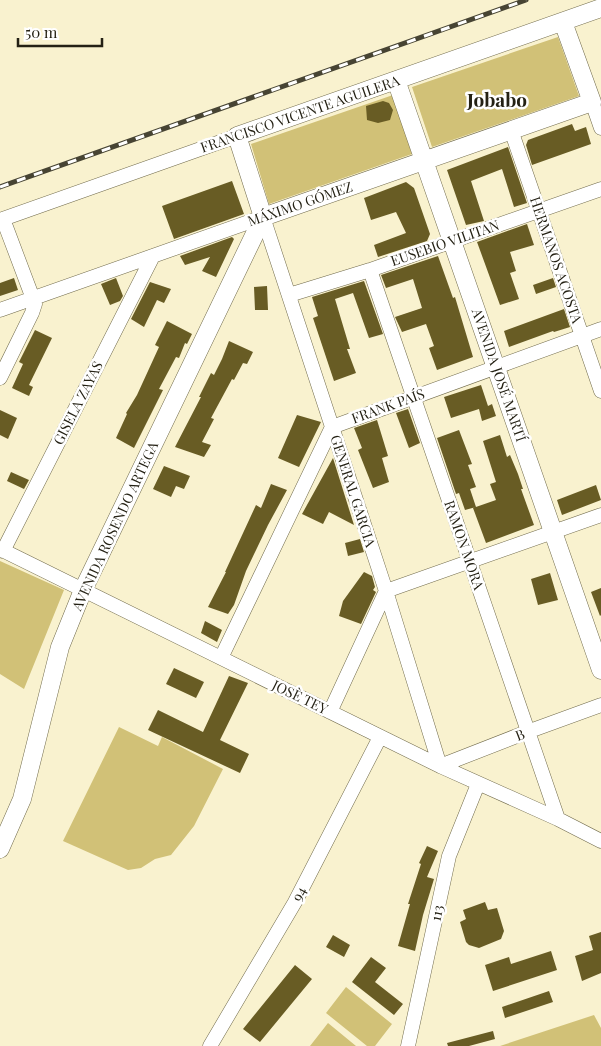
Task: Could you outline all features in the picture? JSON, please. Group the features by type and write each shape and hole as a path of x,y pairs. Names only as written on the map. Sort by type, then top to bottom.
{"main road":[{"name":"FRANCISCO VICENTE AGUILERA","path":"237,136 601,8"},
{"path":"564,22 598,102"},
{"name":"AVENIDA JOSÉ MARTÍ","path":"396,80 601,670"},
{"name":"MÁXIMO GÓMEZ","path":"263,217 511,130 598,102"},
{"path":"237,136 263,217"},
{"name":"AVENIDA ROSENDO ARTEGA","path":"0,849 22,799 60,647 82,590 263,217"}],"street":[{"path":"598,102 601,128"},
{"name":"HERMANOS ACOSTA","path":"511,130 601,390"},
{"name":"FRANCISCO VICENTE AGUILERA","path":"2,219 237,136"},
{"name":"EUSEBIO VILITAN","path":"289,295 370,270 601,189"},
{"name":"MÁXIMO GÓMEZ","path":"0,310 263,217"},
{"name":"GENERAL GARCIA","path":"263,217 386,591 440,766"},
{"path":"0,378 36,304 2,219"},
{"name":"GISELA ZAYAS","path":"2,550 153,256"},
{"name":"RAMON MORA","path":"370,270 558,820"},
{"name":"FRANK PAÍS","path":"332,427 601,329"},
{"path":"221,658 332,427"},
{"path":"330,712 386,591 601,515"},
{"name":"JOSÈ TEY","path":"2,550 440,766 601,841"},
{"name":"B","path":"440,766 601,705"},
{"name":"94","path":"210,1046 295,902 380,736"},
{"name":"113","path":"408,1046 449,856 478,784"}],"shaded area":[{"path":"558,37 579,96 432,147 412,87"},
{"path":"393,95 412,154 269,204 251,144"},
{"path":"0,561 64,590 24,689 0,674"},
{"path":"119,727 158,746 162,737 223,769 194,826 171,855 155,859 141,868 128,870 63,841"},
{"path":"346,987 392,1024 375,1046 367,1046 326,1013"},
{"path":"594,1015 601,1028 601,1046 500,1046"},
{"path":"328,1023 356,1046 310,1046"}],"building":[{"path":"383,101 389,103 393,110 390,120 378,123 367,120 366,106"},
{"path":"572,124 575,131 586,127 591,144 532,165 526,145 528,140"},
{"path":"508,147 527,203 514,207 502,169 471,181 484,221 466,225 447,170"},
{"path":"232,181 244,214 174,239 162,206"},
{"path":"406,182 414,188 430,234 427,241 378,257 374,245 406,233 396,212 371,220 364,198"},
{"path":"527,224 534,245 510,252 516,271 510,273 519,299 500,305 477,242"},
{"path":"232,237 234,239 216,277 202,271 210,257 185,265 180,256"},
{"path":"438,256 453,298 455,297 473,357 437,370 429,348 434,346 426,324 402,332 395,317 422,308 413,279 386,288 381,275"},
{"path":"14,278 18,290 0,296 0,283"},
{"path":"116,278 123,296 120,301 110,305 101,284"},
{"path":"553,278 556,287 536,294 533,285"},
{"path":"364,281 383,334 369,338 353,293 335,299 350,349 347,349 356,373 334,381 313,318 318,316 312,297"},
{"path":"150,282 171,289 164,303 157,300 144,327 131,319"},
{"path":"267,286 268,310 255,310 254,287"},
{"path":"564,309 570,327 509,347 504,331"},
{"path":"167,321 192,334 187,344 185,343 179,358 176,357 159,389 163,390 134,448 116,438 126,413 137,395 159,347 155,345"},
{"path":"35,330 52,338 29,385 33,387 29,396 12,388 23,364 19,362"},
{"path":"229,341 253,352 247,364 243,363 234,380 232,379 211,418 214,419 202,442 211,445 204,457 175,447 201,397 199,397 211,373 214,375"},
{"path":"481,385 488,406 492,404 496,416 482,421 479,409 451,418 444,397"},
{"path":"408,409 420,443 409,448 396,413"},
{"path":"0,410 17,418 8,439 0,435"},
{"path":"297,415 321,422 299,467 278,458"},
{"path":"377,420 388,456 382,458 389,482 373,488 358,450 362,448 354,428"},
{"path":"459,430 472,464 468,465 476,487 470,489 476,507 465,510 459,493 456,494 437,438"},
{"path":"500,435 507,457 510,455 518,474 523,489 521,489 534,525 486,543 473,508 496,500 490,484 496,482 483,441"},
{"path":"333,458 354,525 329,512 323,524 302,514"},
{"path":"164,466 190,476 184,489 176,486 171,497 153,489"},
{"path":"11,472 29,480 24,489 7,481"},
{"path":"271,484 287,490 246,571 234,605 228,614 208,607 256,505 261,508"},
{"path":"596,485 601,500 562,515 557,500"},
{"path":"360,539 364,552 348,556 345,543"},
{"path":"364,572 372,576 375,587 373,590 376,592 361,624 339,616 343,601"},
{"path":"550,573 558,600 538,605 531,579"},
{"path":"601,588 601,615 600,616 591,592"},
{"path":"205,621 222,630 217,642 201,633"},
{"path":"174,668 204,682 196,698 166,684"},
{"path":"229,676 248,683 220,740 249,754 240,773 148,730 158,710 203,732"},
{"path":"427,846 438,851 427,877 434,879 415,951 398,946 410,904 408,904 421,864 419,863"},
{"path":"485,902 488,910 497,908 504,931 501,939 479,948 466,942 460,922 466,919 463,910"},
{"path":"601,932 601,973 582,981 575,956 593,950 589,936"},
{"path":"333,935 350,945 344,957 326,947"},
{"path":"551,951 557,970 493,991 485,965 509,957 511,964"},
{"path":"371,957 386,968 375,982 403,1004 394,1015 352,982"},
{"path":"295,965 312,979 260,1042 243,1029"},
{"path":"549,991 553,1002 505,1018 502,1007"},
{"path":"493,1031 495,1039 469,1046 448,1046 447,1043"}],"railway":[{"path":"0,187 526,0"}],"district":[{"name":"Jobabo","path":"497,100"}]}
